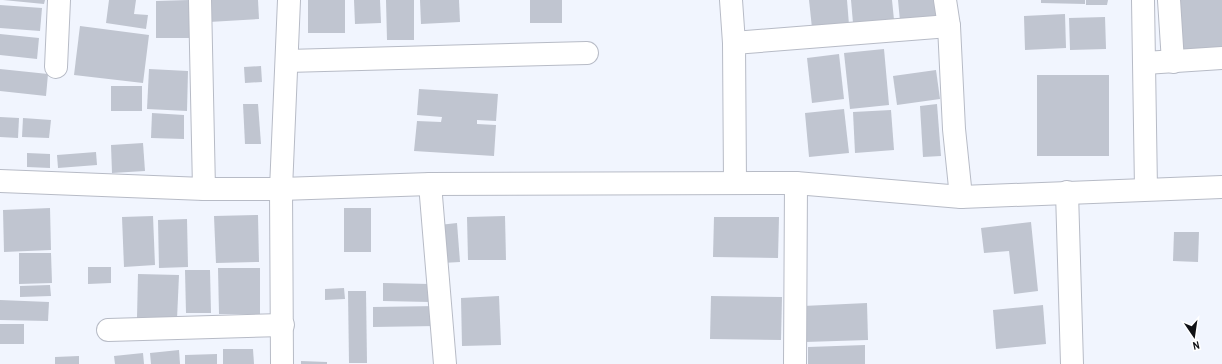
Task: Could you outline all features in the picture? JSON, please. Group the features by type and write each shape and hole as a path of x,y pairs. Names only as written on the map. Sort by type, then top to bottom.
{"street":[{"path":"56,67 59,0"},
{"path":"200,0 204,189"},
{"path":"282,364 283,325 281,189 289,0"},
{"path":"731,0 734,43 735,183"},
{"path":"946,0 949,26 954,129 961,197"},
{"path":"1144,0 1146,189"},
{"path":"1169,0 1173,62"},
{"path":"734,43 949,26"},
{"path":"287,61 587,53"},
{"path":"1145,63 1222,58"},
{"path":"0,181 204,189 281,189 430,184 796,183 961,197 1222,187"},
{"path":"795,364 796,183"},
{"path":"430,184 445,364"},
{"path":"1067,192 1072,364"},
{"path":"108,330 283,325"}],"building":[{"path":"3,0 45,0 44,4"},
{"path":"109,0 136,0 134,14 148,15 146,29 106,23"},
{"path":"189,0 190,38 156,38 156,1"},
{"path":"208,0 258,0 259,19 209,22"},
{"path":"308,0 345,0 345,33 308,33"},
{"path":"354,0 380,0 381,23 355,24"},
{"path":"386,0 414,0 414,40 387,40"},
{"path":"420,0 459,0 460,22 421,24"},
{"path":"530,0 562,0 562,23 530,23"},
{"path":"809,0 847,0 849,25 812,28"},
{"path":"851,0 892,0 894,20 853,23"},
{"path":"898,0 938,0 940,16 900,21"},
{"path":"1041,0 1085,0 1085,4 1041,3"},
{"path":"1086,0 1108,0 1107,5 1086,5"},
{"path":"1176,0 1222,0 1222,50 1179,52"},
{"path":"0,5 42,8 40,31 0,28"},
{"path":"1065,14 1066,48 1025,50 1024,16"},
{"path":"1105,17 1106,49 1070,50 1069,18"},
{"path":"80,26 149,35 143,83 74,75"},
{"path":"0,34 39,38 37,59 0,55"},
{"path":"884,49 889,105 850,109 844,53"},
{"path":"839,54 844,99 812,103 807,58"},
{"path":"261,66 262,82 245,83 244,67"},
{"path":"0,69 48,74 46,96 0,91"},
{"path":"149,69 188,71 187,111 147,109"},
{"path":"936,70 940,99 897,105 893,76"},
{"path":"1037,75 1109,75 1109,156 1037,156"},
{"path":"111,86 142,86 142,111 111,111"},
{"path":"419,89 498,94 496,121 477,120 477,124 496,125 494,156 414,151 417,121 441,122 442,117 417,115"},
{"path":"243,104 258,104 261,144 245,144"},
{"path":"937,104 941,156 923,157 920,106"},
{"path":"844,109 849,153 809,157 805,113"},
{"path":"891,110 894,150 855,153 853,112"},
{"path":"152,113 184,115 184,139 151,138"},
{"path":"0,117 19,118 18,138 0,137"},
{"path":"23,118 51,120 49,138 22,137"},
{"path":"143,143 145,171 112,173 111,145"},
{"path":"96,152 97,165 58,168 57,155"},
{"path":"27,153 50,154 50,168 27,167"},
{"path":"50,208 51,250 4,252 3,210"},
{"path":"344,208 371,208 371,252 344,252"},
{"path":"258,215 259,262 216,263 214,216"},
{"path":"153,216 155,265 124,267 122,217"},
{"path":"505,216 506,260 468,260 467,217"},
{"path":"714,217 779,217 778,258 713,257"},
{"path":"187,219 188,267 159,268 158,220"},
{"path":"1031,222 1038,291 1014,294 1009,251 984,253 981,228"},
{"path":"457,223 460,262 442,263 439,225"},
{"path":"1174,232 1199,232 1198,262 1173,261"},
{"path":"19,253 51,253 52,283 19,284"},
{"path":"88,267 111,267 111,283 88,284"},
{"path":"218,268 260,268 260,314 219,314"},
{"path":"185,270 210,270 211,313 186,313"},
{"path":"138,274 179,275 177,319 137,318"},
{"path":"383,283 430,284 430,302 383,301"},
{"path":"50,285 51,296 20,297 20,286"},
{"path":"344,288 345,299 325,300 325,289"},
{"path":"348,291 366,291 367,363 349,363"},
{"path":"499,296 501,345 462,346 461,298"},
{"path":"711,296 782,297 781,340 710,339"},
{"path":"0,300 49,302 48,321 0,320"},
{"path":"867,303 868,340 805,342 803,306"},
{"path":"1043,305 1046,344 996,349 993,310"},
{"path":"437,306 437,326 373,327 373,307"},
{"path":"0,324 24,324 24,344 0,344"},
{"path":"865,345 865,364 808,364 808,347"},
{"path":"223,349 253,349 254,364 223,364"},
{"path":"179,350 180,364 151,364 150,353"},
{"path":"143,353 144,364 115,364 114,356"},
{"path":"217,354 217,364 185,364 185,355"},
{"path":"79,356 79,364 55,364 55,357"},
{"path":"301,361 327,362 327,364 301,364"}]}
